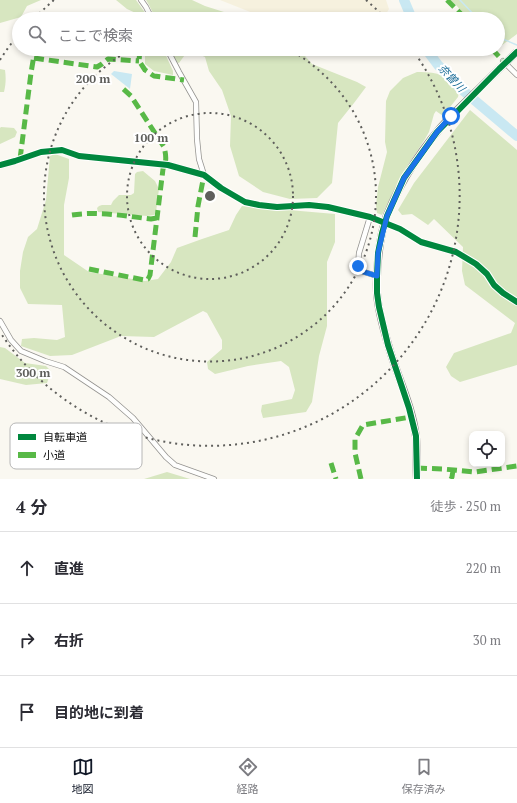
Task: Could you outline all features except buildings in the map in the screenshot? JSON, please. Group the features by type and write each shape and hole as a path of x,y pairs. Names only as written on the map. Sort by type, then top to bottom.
{"street":[{"path":"141,0 148,12"},
{"path":"417,479 416,436 409,408 388,345 377,294 378,253 382,233 387,216 404,178 437,132 451,116 517,52"},
{"path":"171,56 196,102 196,139 199,159 204,175"},
{"path":"503,61 517,75"},
{"path":"0,165 41,152 62,150 79,156 168,165 204,175 221,188 245,202 277,207 309,205 328,207 370,217 400,229 422,242 456,252 476,264 487,274 494,285 517,302"},
{"path":"370,217 359,253 358,266 361,271 377,276"},
{"path":"0,321 11,340 21,351 64,367 110,397 136,423"},
{"path":"142,429 174,465 214,479"}],"shaded area":[{"path":"220,0 386,0 389,9 387,12 250,12"}],"green space":[{"path":"0,0 41,0 27,6 24,12 12,12 12,20 0,23"},
{"path":"116,0 136,0 145,12 134,12 127,9"},
{"path":"146,0 192,0 224,12 152,12"},
{"path":"450,0 517,0 517,34 505,43 505,12 462,12"},
{"path":"145,56 166,56 173,71 173,75 154,71 145,64"},
{"path":"172,56 184,56 179,63 175,62"},
{"path":"203,56 305,56 312,64 366,87 338,123 332,183 317,198 290,199 263,192 239,176 230,146 231,116 222,90 209,71 205,57"},
{"path":"0,69 5,70 6,81 4,92 0,92"},
{"path":"417,72 437,74 445,78 459,92 458,97 443,116 436,111 434,114 429,132 402,174 382,215 377,213 376,205 378,187 387,152 385,142 386,101 390,91 403,78"},
{"path":"470,110 517,150 517,365 460,382 451,376 446,367 454,353 511,333 515,323 465,285 462,271 463,247 434,219 428,225 412,214 402,215 398,210 414,183"},
{"path":"1,127 14,128 17,132 15,137 0,144"},
{"path":"55,154 69,159 69,178 64,205 64,255 89,272 145,281 158,279 171,262 177,248 229,230 242,206 335,214 335,242 327,262 327,326 319,356 312,402 306,412 263,418 261,411 262,405 292,399 295,390 289,367 281,361 248,366 215,374 208,369 207,362 222,349 222,340 207,313 203,311 154,337 121,336 72,355 50,356 21,346 22,339 34,338 57,340 65,337 62,305 28,304 20,288 20,271 23,252 28,237 37,229 46,200 50,156"},
{"path":"143,171 155,181 159,189 156,212 154,215 147,216 98,212 97,208 99,206 111,205 119,195 131,195 134,193 135,174"},
{"path":"0,347 5,348 25,363 46,366 51,371 47,383 26,385 0,379"},
{"path":"167,472 190,479 144,479"}],"water":[{"path":"114,71 132,74 130,89 111,74"}],"waterway":[{"name":"奈曽川","path":"404,0 409,12"},
{"path":"460,0 471,12"},
{"path":"505,40 517,45"},
{"name":"奈曽川","path":"431,56 460,88 517,136"}],"marked path":[{"path":"447,0 459,12"},
{"path":"20,159 34,56"},
{"path":"139,56 139,61 145,70 154,76 184,80"},
{"path":"498,56 503,61"},
{"path":"34,58 97,67 108,59 139,61"},
{"path":"89,269 144,280 148,279 150,275 163,169 166,161 165,152 164,147 131,96 120,86"},
{"path":"195,237 198,206 204,175"},
{"path":"72,215 102,214 151,219 157,218"},
{"path":"361,479 355,453 355,439 363,425 411,417"},
{"path":"331,463 336,479"},
{"path":"417,468 475,472 517,466"},
{"path":"451,479 453,470"}],"cycle path":[{"path":"417,479 416,436 409,408 388,345 377,293 378,253 382,233 387,216 404,178 437,132 517,52"},
{"path":"0,165 41,152 62,150 79,156 168,165 204,175 221,188 245,202 277,207 309,205 328,207 370,217 400,229 421,242 456,252 476,264 487,274 494,285 517,302"}],"route":[{"path":"358,266 361,271 377,276 378,253 382,233 387,216 404,178 437,132 451,116"}]}
